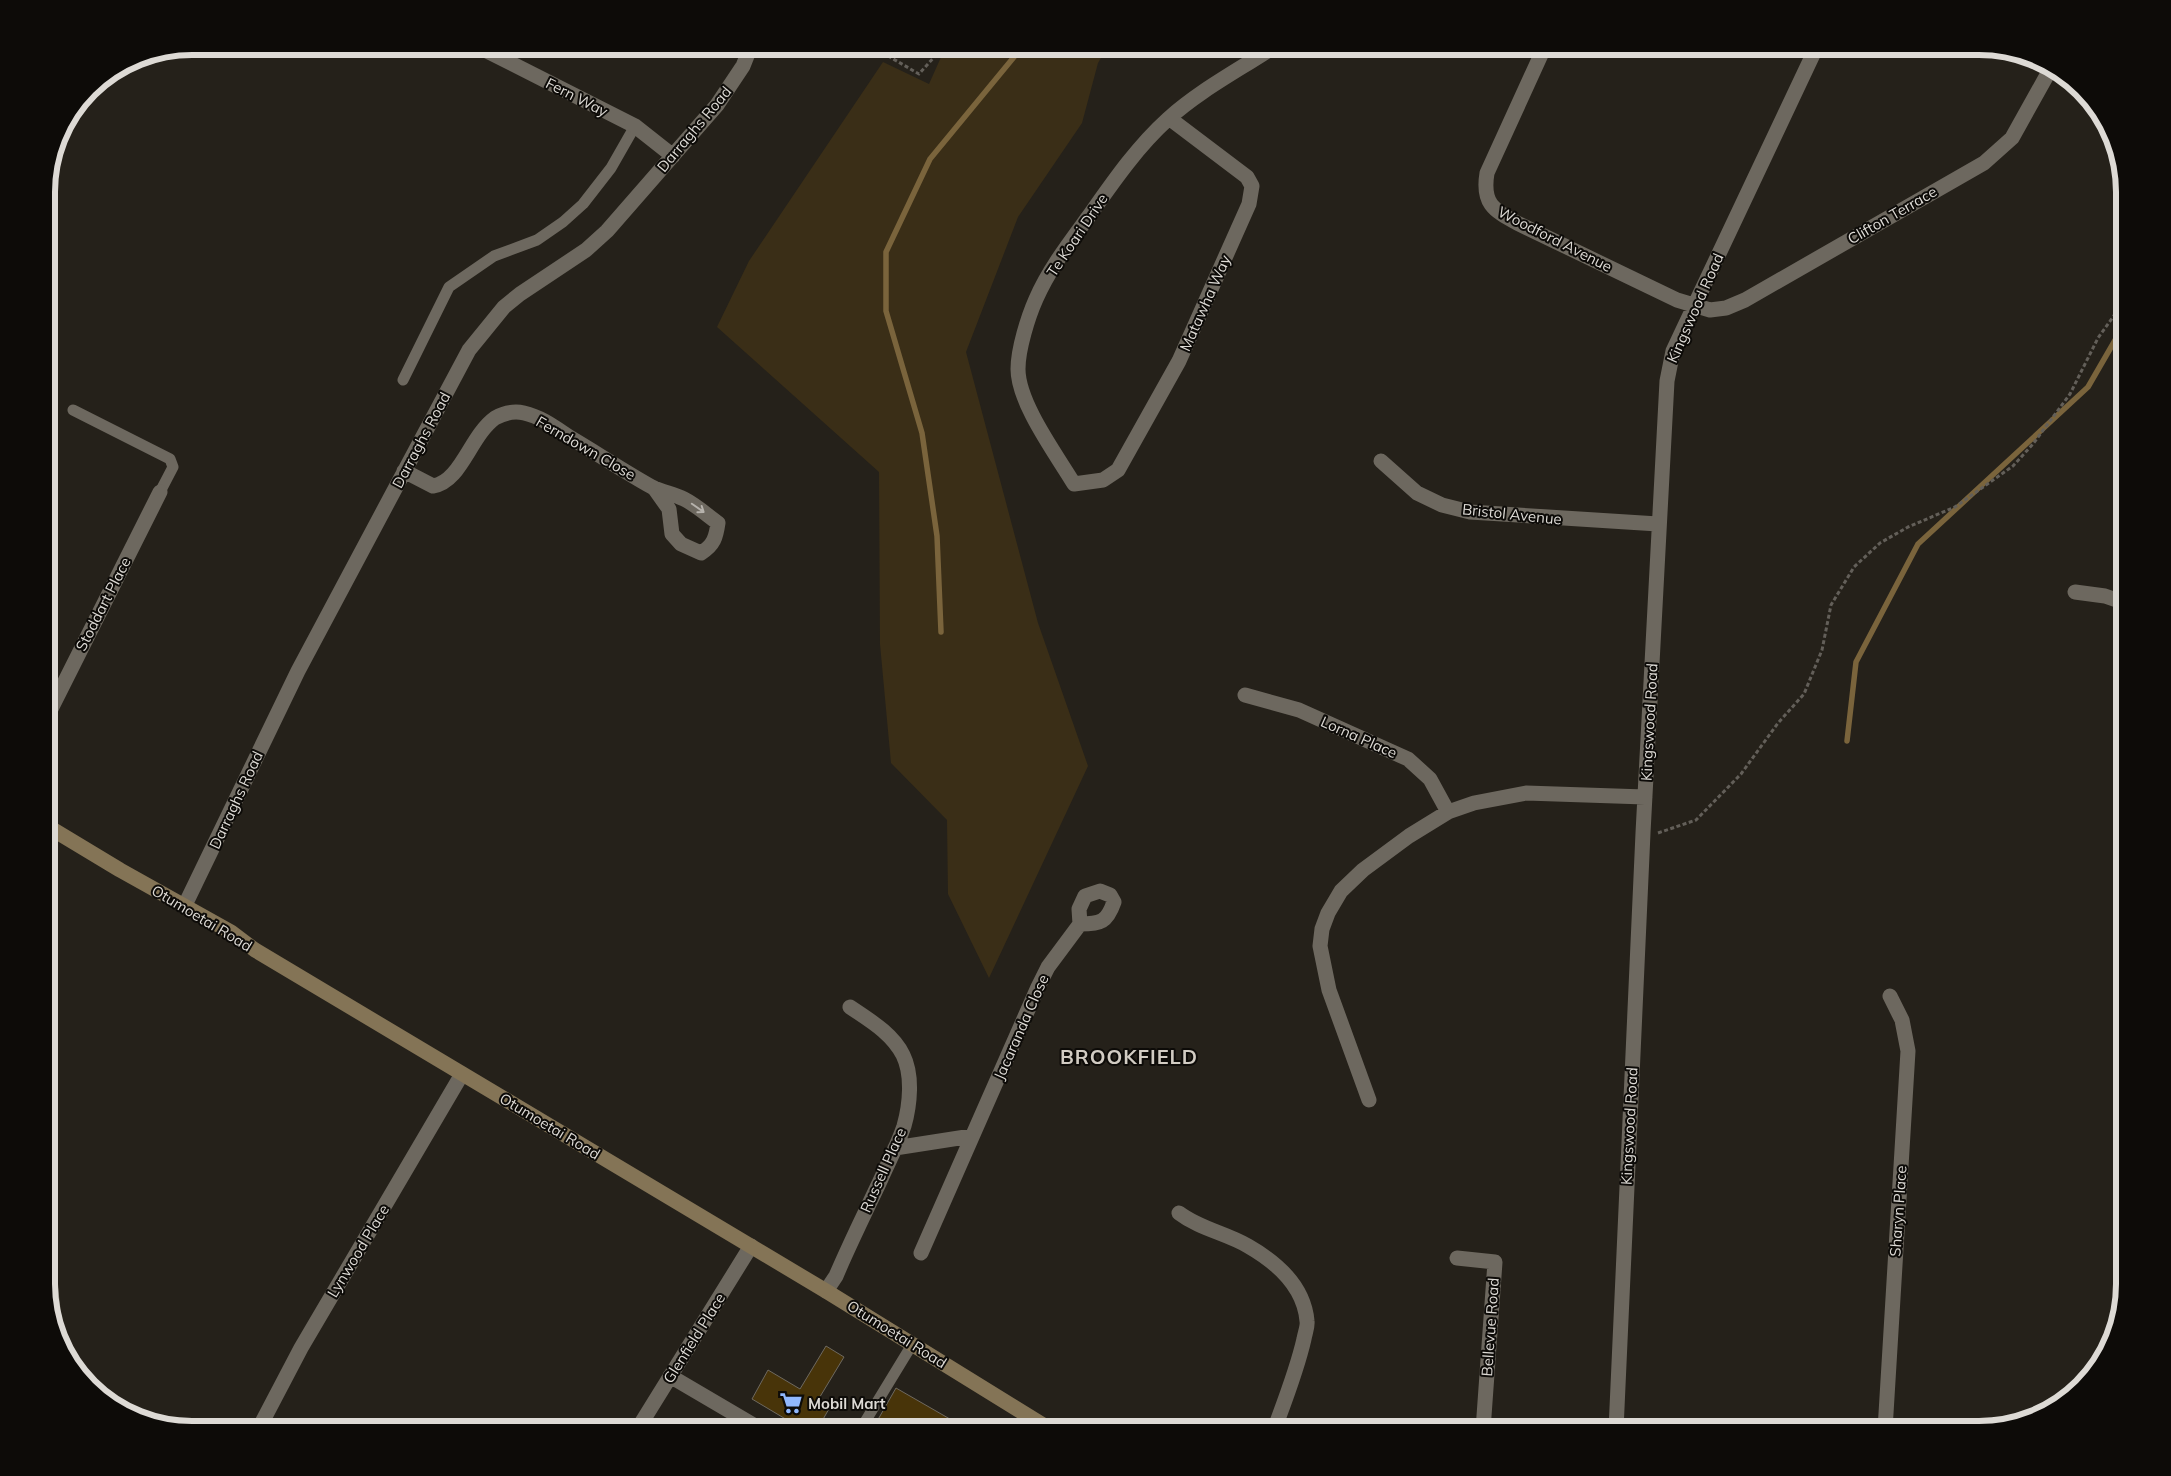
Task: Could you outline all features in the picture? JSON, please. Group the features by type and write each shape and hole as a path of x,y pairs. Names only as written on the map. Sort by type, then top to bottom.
{"main road":[{"name":"Otumoetai Road","path":"55,831 231,932 255,950 913,1343 1027,1421"}],"street":[{"name":"Fern Way","path":"495,55 635,126 673,156"},
{"name":"Darraghs Road","path":"185,905 298,672 469,350 488,325 520,294 586,250 607,231 717,105 732,85 747,55"},
{"name":"Te Koari Drive","path":"1074,484 1029,408 1021,390 1018,368 1022,343 1036,300 1066,248 1148,139 1194,97 1261,55"},
{"name":"Woodford Avenue","path":"1541,55 1487,173 1486,196 1491,205 1500,214 1517,223 1677,300 1695,306"},
{"name":"Kingswood Road","path":"1616,1421 1658,524 1670,363 1673,351 1813,55"},
{"name":"Clifton Terrace","path":"1695,306 1710,310 1726,308 1745,300 1984,162 2012,138 2048,74"},
{"name":"Matawha Way","path":"1074,484 1103,480 1118,470 1179,361 1249,204 1252,186 1247,176 1169,118"},
{"name":"Ferndown Close","path":"404,471 433,486 444,483 455,473 475,439 485,427 497,417 508,413 524,413 545,421 654,488 685,499 718,523 716,539 708,548 701,552 681,544 672,534 669,509 654,488"},
{"name":"Bristol Avenue","path":"1381,461 1417,492 1442,505 1470,512 1658,524"},
{"name":"Stoddart Place","path":"55,698 160,492"},
{"path":"2074,592 2116,599"},
{"name":"Lorna Place","path":"1245,695 1299,710 1408,759 1430,779 1448,812"},
{"path":"1369,1100 1329,990 1320,946 1322,929 1328,913 1341,891 1408,836 1448,812 1474,803 1526,792 1646,797"},
{"name":"Jacaranda Close","path":"921,1254 1048,967 1080,924"},
{"name":"Sharyn Place","path":"1886,1421 1908,1051 1902,1020 1890,996"},
{"name":"Russell Place","path":"826,1291 836,1276 895,1148 904,1125 908,1104 908,1068 904,1056 897,1045 878,1026 850,1007"},
{"name":"Lynwood Place","path":"263,1421 301,1348 462,1074"},
{"path":"895,1148 972,1136"},
{"path":"1179,1213 1191,1222 1246,1245 1277,1264 1295,1287 1303,1302 1308,1322 1295,1373 1277,1421"},
{"name":"Glenfield Place","path":"642,1421 751,1246"},
{"name":"Bellevue Road","path":"1457,1258 1495,1262 1484,1421"},
{"path":"670,1376 747,1421"}],"lane":[{"path":"403,380 449,286 494,256 538,240 564,222 583,204 605,175 635,126"},
{"path":"73,410 170,459 173,467 160,492"},
{"path":"865,1421 913,1343"}],"path":[{"path":"886,55 919,74 936,55"},
{"path":"1643,833 1659,834 1673,827 1696,820 1741,774 1778,723 1804,694 1822,650 1831,605 1854,567 1880,543 1955,507 2013,466 2033,444 2070,394 2098,338 2116,313"}],"shaded area":[{"path":"942,55 1103,55 1098,63 1082,123 1018,217 966,352 1038,623 1088,766 989,978 948,894 947,820 891,763 880,644 879,472 717,327 749,261 883,62 929,84"}],"building":[{"name":"Mobil Mart","path":"826,1346 844,1357 818,1400 830,1407 822,1421 789,1421 752,1399 768,1370 800,1389"},
{"path":"896,1388 953,1421 877,1421"}],"waterway":[{"path":"941,632 937,536 922,433 886,311 886,252 930,159 1016,55"},
{"path":"1847,741 1856,662 1918,544 2088,387 2116,339"}],"place":[{"name":"Mobil Mart","path":"791,1403"}],"district":[{"name":"BROOKFIELD","path":"1129,1056"}]}
